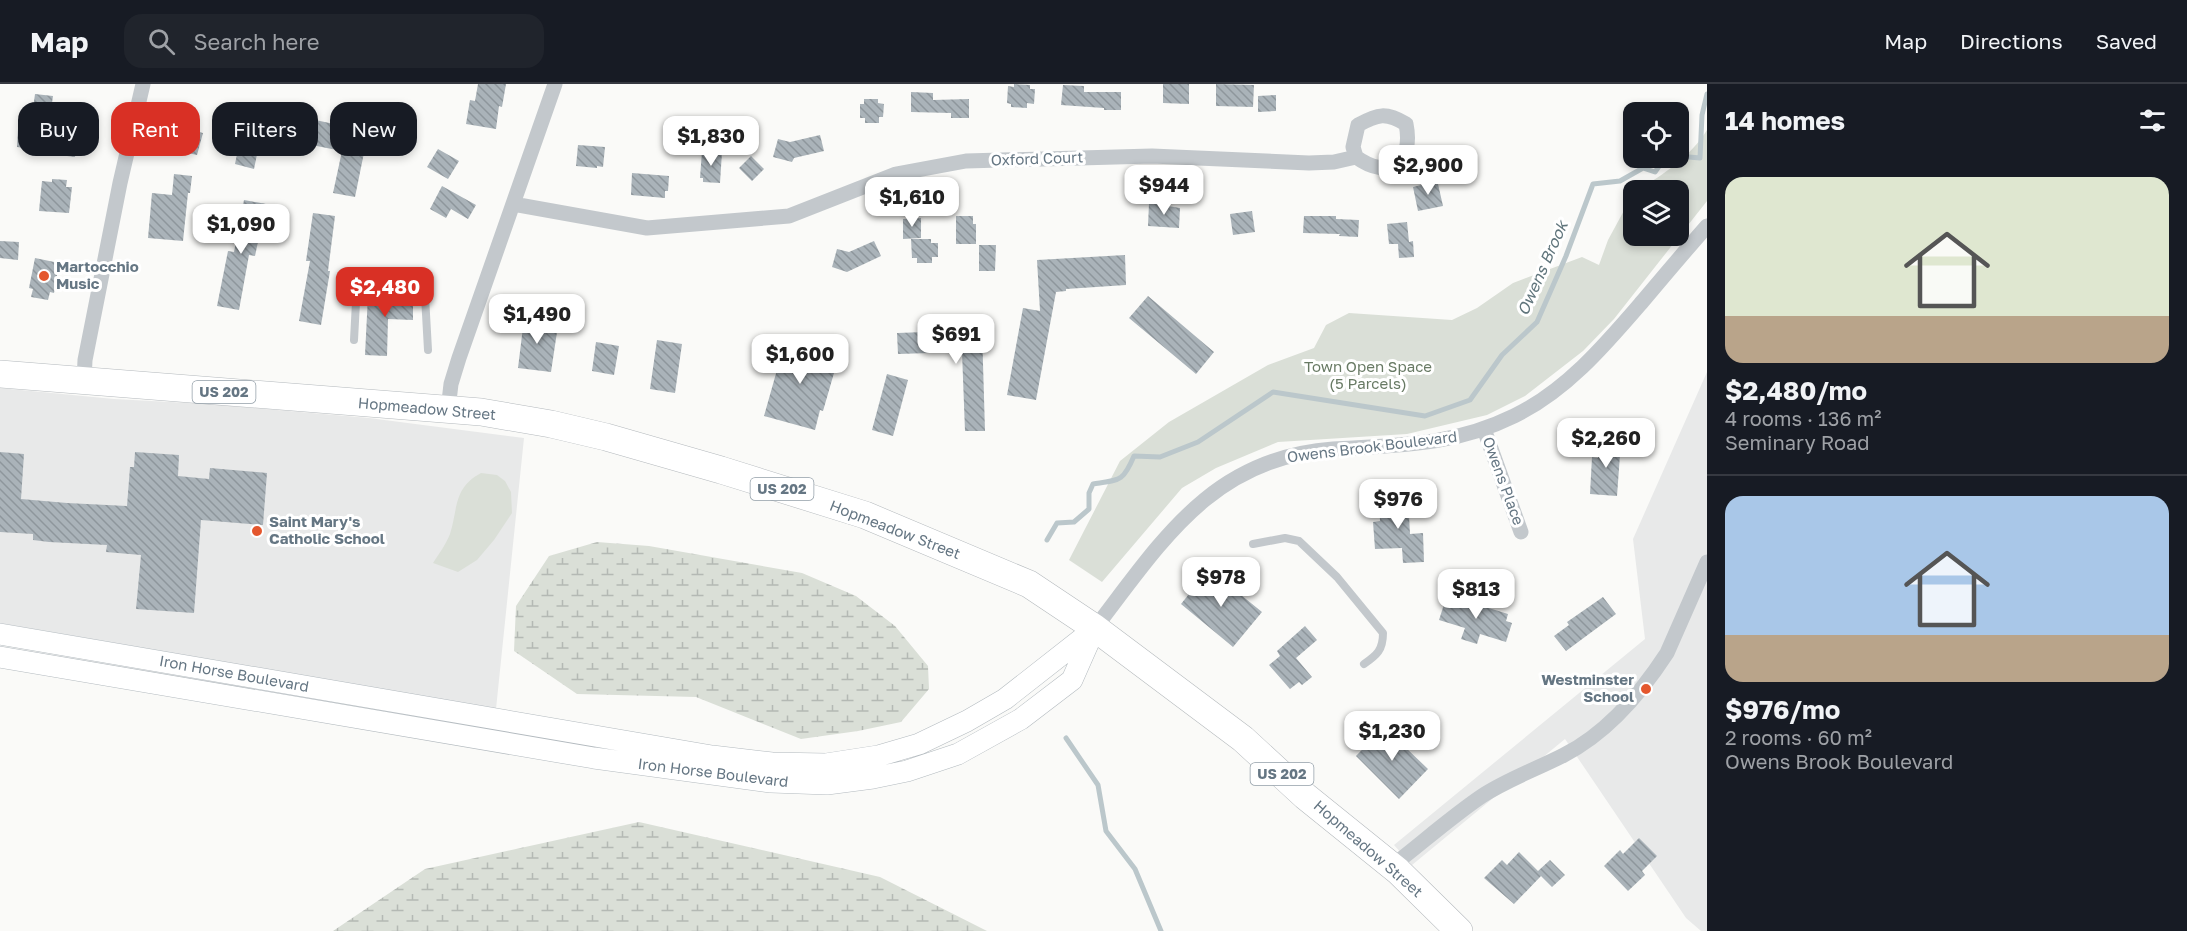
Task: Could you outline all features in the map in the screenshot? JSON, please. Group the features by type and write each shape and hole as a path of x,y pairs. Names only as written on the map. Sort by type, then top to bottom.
{"highway":[{"name":"Hopmeadow Street","path":"0,374 481,412 551,424 606,437 865,515 1029,584 1095,628 1242,739 1305,796 1392,866 1459,931"}],"street":[{"path":"84,381 85,360 143,84"},
{"path":"448,410 451,384 459,358 555,84"},
{"name":"Oxford Court","path":"513,204 647,228 789,216 896,174 966,161 1152,156 1309,164 1356,158"},
{"name":"Owens Brook Boulevard","path":"1095,628 1182,519 1208,496 1235,477 1262,464 1289,455 1410,445 1452,439 1516,416 1546,397 1583,367 1608,342 1707,226"},
{"name":"Owens Place","path":"1484,429 1521,532"},
{"path":"1392,866 1482,796 1565,754 1608,725 1667,653 1707,562"},
{"name":"Iron Horse Boulevard","path":"0,634 712,756 772,763 826,764 878,756 919,744 967,722 1005,699 1095,628"},
{"name":"Iron Horse Boulevard","path":"0,657 594,758 771,782 827,784 908,771 958,754 1021,720 1072,680 1095,628"}],"lane":[{"path":"354,340 356,302 367,285 398,282 416,289 425,296 428,350"},
{"path":"1252,544 1285,538 1299,541 1337,577 1383,633 1380,653 1365,664"}],"shaded area":[{"name":"Westminster School","path":"1707,372 1707,931 1701,931 1686,918 1565,739 1412,865 1394,845 1645,639 1633,539"},
{"name":"Saint Mary's Catholic School","path":"0,388 369,418 524,438 496,709 0,623"}],"green space":[{"name":"Town Open Space (5 Parcels)","path":"1707,130 1707,201 1689,224 1689,180 1653,180 1671,168 1689,168 1689,153"},
{"name":"Town Open Space (5 Parcels)","path":"1623,212 1623,246 1672,246 1614,319 1583,351 1525,396 1487,415 1407,434 1278,442 1216,468 1182,488 1102,582 1069,560 1120,461 1169,422 1268,365 1314,348 1326,325 1349,313 1452,320 1477,308 1513,283 1582,257 1599,265 1608,240"},
{"path":"481,473 497,475 505,481 511,492 512,513 477,560 458,572 433,563 450,534 461,492 465,485"},
{"path":"597,542 649,546 802,573 856,596 895,626 928,666 929,689 901,722 801,739 696,697 577,694 514,651 516,606 549,556"},
{"path":"639,822 880,877 987,931 333,931 425,869"}],"building":[{"path":"478,84 506,84 502,107 499,106 496,129 466,124 470,100 475,101"},
{"path":"1014,84 1030,85 1030,89 1035,89 1034,104 1027,103 1027,108 1011,107 1011,104 1007,103 1008,86 1014,87"},
{"path":"1163,84 1189,84 1189,104 1163,103"},
{"path":"1216,84 1254,85 1253,107 1216,106"},
{"path":"1063,85 1084,86 1084,92 1121,92 1121,110 1061,105"},
{"path":"911,92 933,93 933,100 969,99 969,118 951,118 951,113 911,112"},
{"path":"35,94 53,96 52,102 34,102"},
{"path":"1276,95 1276,111 1258,112 1258,96"},
{"path":"864,99 878,99 878,103 884,104 883,117 879,117 879,123 865,123 865,118 860,118 860,104 864,104"},
{"path":"318,121 330,123 330,149 318,146"},
{"path":"820,135 824,151 794,158 792,162 773,157 778,139 790,142"},
{"path":"578,145 605,147 603,167 576,166"},
{"path":"438,149 459,161 448,179 427,167"},
{"path":"702,151 722,152 720,183 703,182 703,178 700,178"},
{"path":"237,156 257,156 254,169 235,164"},
{"path":"341,156 363,156 355,197 333,193"},
{"path":"751,156 764,169 752,181 739,168"},
{"path":"632,173 669,176 665,198 631,195"},
{"path":"174,174 192,176 183,241 148,238 152,193 172,195"},
{"path":"52,179 67,180 66,187 72,187 69,213 39,211 42,181 52,182"},
{"path":"1434,182 1438,184 1443,206 1418,211 1413,187"},
{"path":"442,186 476,205 468,219 451,209 446,218 430,209"},
{"path":"244,200 266,204 255,256 249,255 239,310 217,306 228,251 234,252"},
{"path":"1149,203 1180,208 1179,228 1148,226"},
{"path":"1252,211 1255,232 1233,235 1230,214"},
{"path":"313,213 335,216 328,271 330,271 321,325 299,321 310,261 306,261"},
{"path":"956,216 973,216 973,224 976,224 976,244 956,244"},
{"path":"1304,216 1336,216 1336,219 1359,220 1358,237 1303,233"},
{"path":"921,218 921,238 903,239 903,219"},
{"path":"1407,222 1409,242 1413,241 1414,257 1399,258 1398,244 1389,244 1387,224"},
{"path":"911,239 931,239 931,243 938,243 938,257 932,257 932,263 917,263 917,258 912,258"},
{"path":"0,241 19,242 18,260 0,258"},
{"path":"874,241 881,256 847,272 832,267 837,249 849,252"},
{"path":"979,245 996,245 995,271 979,271"},
{"path":"1125,255 1126,285 1066,289 1066,291 1056,292 1036,400 1007,395 1023,308 1040,311 1037,260"},
{"name":"Martocchio Music","path":"35,258 59,263 54,293 50,292 48,300 31,297 33,289 29,288"},
{"path":"370,291 408,293 413,296 413,320 388,319 387,356 365,355"},
{"path":"1148,296 1214,352 1196,374 1129,318"},
{"path":"530,313 547,315 545,331 557,332 551,372 518,368 523,327 528,328"},
{"path":"982,330 985,431 965,431 962,352 898,354 897,333"},
{"path":"786,338 821,348 820,357 834,361 831,372 834,373 815,430 764,416"},
{"path":"657,340 682,344 675,393 650,389"},
{"path":"596,342 619,346 614,375 592,371"},
{"path":"887,374 908,380 893,436 872,430"},
{"path":"1599,439 1621,441 1617,496 1590,494 1592,457 1598,458"},
{"path":"0,452 24,454 21,499 67,503 127,506 130,467 134,467 135,452 179,455 178,476 209,479 210,468 267,473 263,525 201,520 194,613 136,609 141,555 106,552 107,545 49,542 33,540 33,534 0,532"},
{"path":"1408,496 1410,534 1423,533 1424,562 1403,563 1402,548 1375,549 1373,522 1380,521 1379,497"},
{"path":"1209,569 1262,612 1233,647 1181,604"},
{"path":"1447,595 1508,614 1506,621 1512,623 1506,642 1480,634 1477,644 1461,639 1465,628 1439,620"},
{"path":"1603,597 1616,614 1566,651 1554,636 1569,625 1567,622"},
{"path":"1305,626 1317,640 1296,658 1312,677 1302,685 1299,682 1290,689 1269,665 1280,656 1277,651"},
{"path":"1386,725 1398,736 1401,733 1410,742 1405,747 1428,769 1399,799 1356,756"},
{"path":"1639,838 1657,856 1642,871 1645,875 1628,891 1604,866 1620,850 1623,854"},
{"path":"1519,852 1538,871 1550,860 1565,875 1552,887 1541,876 1514,904 1484,878 1502,860 1507,865"}],"waterway":[{"name":"Owens Brook","path":"1689,157 1700,158 1702,115 1707,94"},
{"name":"Owens Brook","path":"1047,540 1057,523 1074,522 1089,509 1089,493 1093,484 1120,478 1127,471 1134,456 1160,457 1198,442 1273,392 1425,416 1470,400 1502,355 1537,322 1566,256 1593,184 1620,181 1643,168"},
{"name":"Owens Brook","path":"1643,168 1655,172 1658,168"},
{"name":"Owens Brook","path":"1066,738 1098,785 1106,831 1135,869 1161,931"}],"place":[{"name":"Martocchio Music","path":"44,276"},
{"name":"Saint Mary's Catholic School","path":"257,531"},
{"name":"Westminster School","path":"1646,689"}]}
